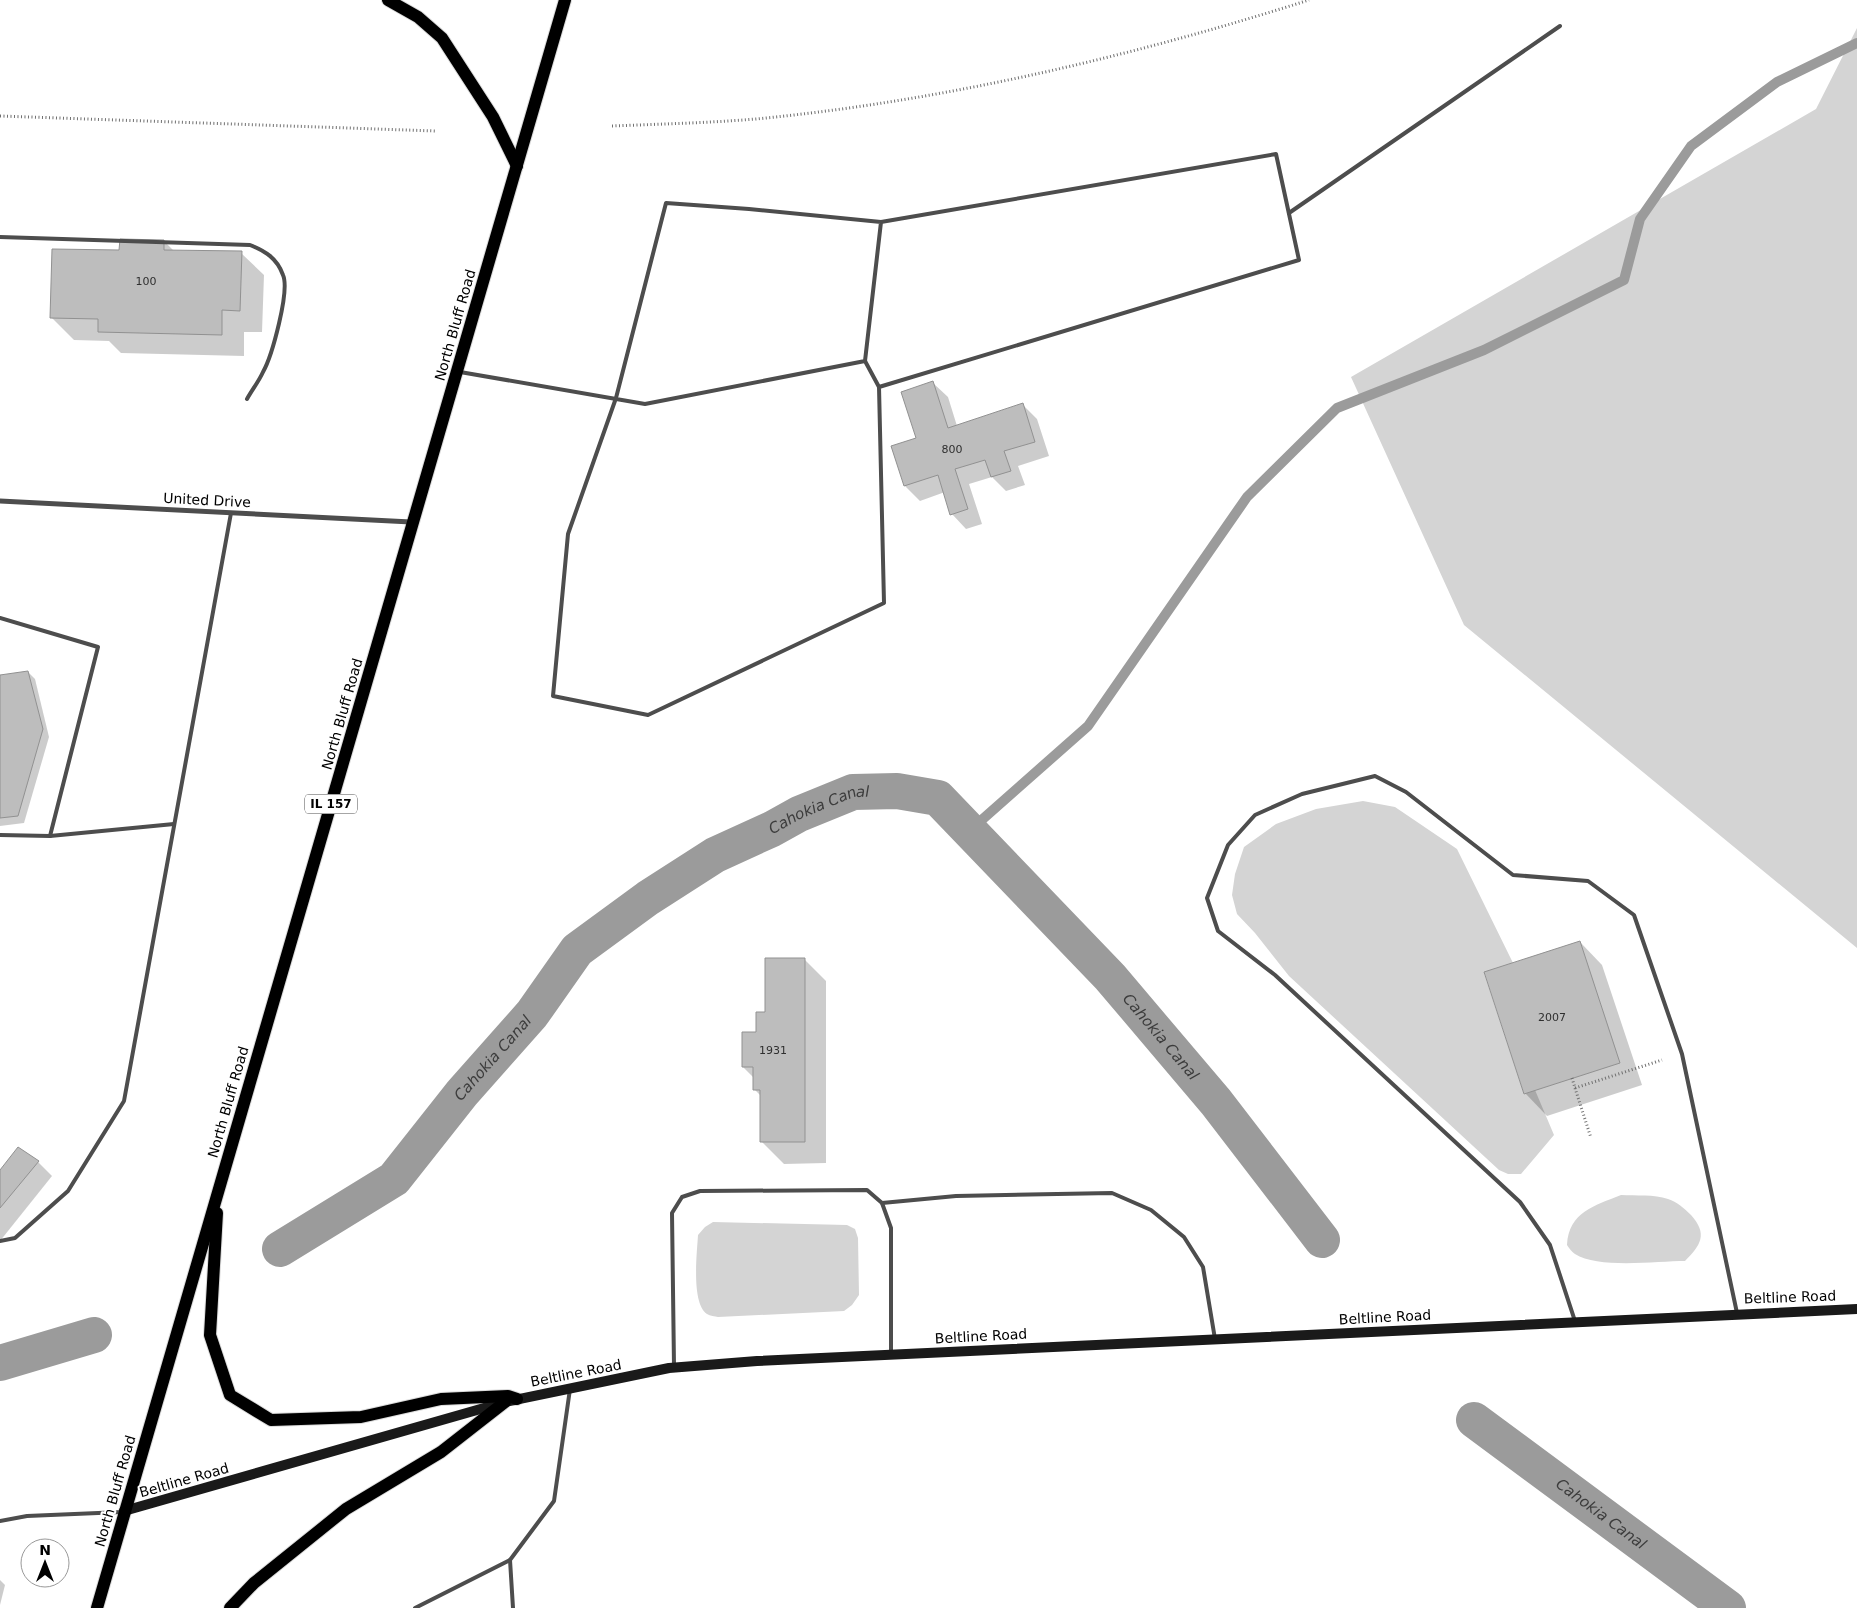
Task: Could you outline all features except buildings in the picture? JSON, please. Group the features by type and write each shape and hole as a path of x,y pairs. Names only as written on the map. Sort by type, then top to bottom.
{"main road":[{"path":"388,0 418,16 442,38 493,117 518,166"},
{"name":"North Bluff Road","path":"97,1608 565,0"},
{"path":"221,1179 216,1226 210,1335 230,1395 270,1420 361,1417 441,1399 508,1396 511,1401 441,1452 346,1509 254,1583 230,1608"},
{"name":"Beltline Road","path":"124,1511 511,1401 674,1368 757,1361 891,1354 1736,1313 1857,1309"}],"street":[{"name":"United Drive","path":"0,501 413,522"}],"lane":[{"path":"1288,213 1560,26"},
{"path":"879,387 1299,260 1276,154 881,222 666,203 616,398 568,534 553,696 648,715 884,603 879,387 865,361 881,222"},
{"path":"0,236 250,245 266,251 276,261 284,276 284,302 264,371 247,398"},
{"path":"457,371 645,404 865,361"},
{"path":"0,1241 15,1238 68,1191 124,1102 231,513"},
{"path":"0,618 98,647 50,836"},
{"path":"1575,1321 1550,1244 1520,1202 1275,975 1218,930 1207,898 1228,844 1255,815 1302,794 1375,776 1406,792 1513,875 1588,880 1634,915 1682,1054 1736,1313"},
{"path":"0,836 50,836 174,824"},
{"path":"674,1368 672,1213 682,1197 700,1191 867,1190 882,1203 891,1228 891,1354"},
{"path":"882,1203 956,1196 1112,1193 1151,1210 1184,1237 1203,1267 1215,1339"},
{"path":"416,1608 510,1560 554,1501 570,1389"},
{"path":"0,1521 27,1516 124,1511"},
{"path":"510,1560 513,1608"}],"path":[{"path":"612,126 755,119 900,100 1017,78 1071,65 1168,41 1309,0"},
{"path":"0,116 436,130"},
{"path":"1575,1088 1682,1054"},
{"path":"1572,1078 1591,1138"}],"shaded area":[{"path":"1857,28 1857,948 1464,625 1351,377 1816,109"},
{"path":"1363,801 1395,807 1457,849 1513,963 1484,973 1524,1094 1535,1090 1554,1135 1521,1174 1508,1174 1499,1170 1289,976 1255,933 1237,914 1232,895 1235,874 1244,847 1276,824 1316,809"},
{"path":"1621,1195 1663,1197 1680,1206 1691,1215 1699,1228 1701,1234 1695,1250 1685,1261 1644,1263 1598,1261 1585,1259 1574,1253 1567,1245 1572,1225 1593,1207"},
{"path":"713,1222 847,1225 855,1229 858,1238 859,1295 852,1305 844,1311 718,1317 708,1315 702,1308 697,1289 697,1253 698,1235"}],"waterway":[{"path":"976,825 1088,726 1247,497 1337,408 1484,350 1624,280 1640,219 1691,146 1777,82 1857,43"},
{"name":"Cahokia Canal","path":"280,1249 394,1179 462,1093 532,1014 577,950 648,898 715,855 772,829 799,814 853,792 897,791 938,798 1110,977 1216,1102 1322,1240"},
{"name":"Cahokia Canal","path":"0,1363 94,1335"},
{"name":"Cahokia Canal","path":"1474,1420 1728,1608"}]}
